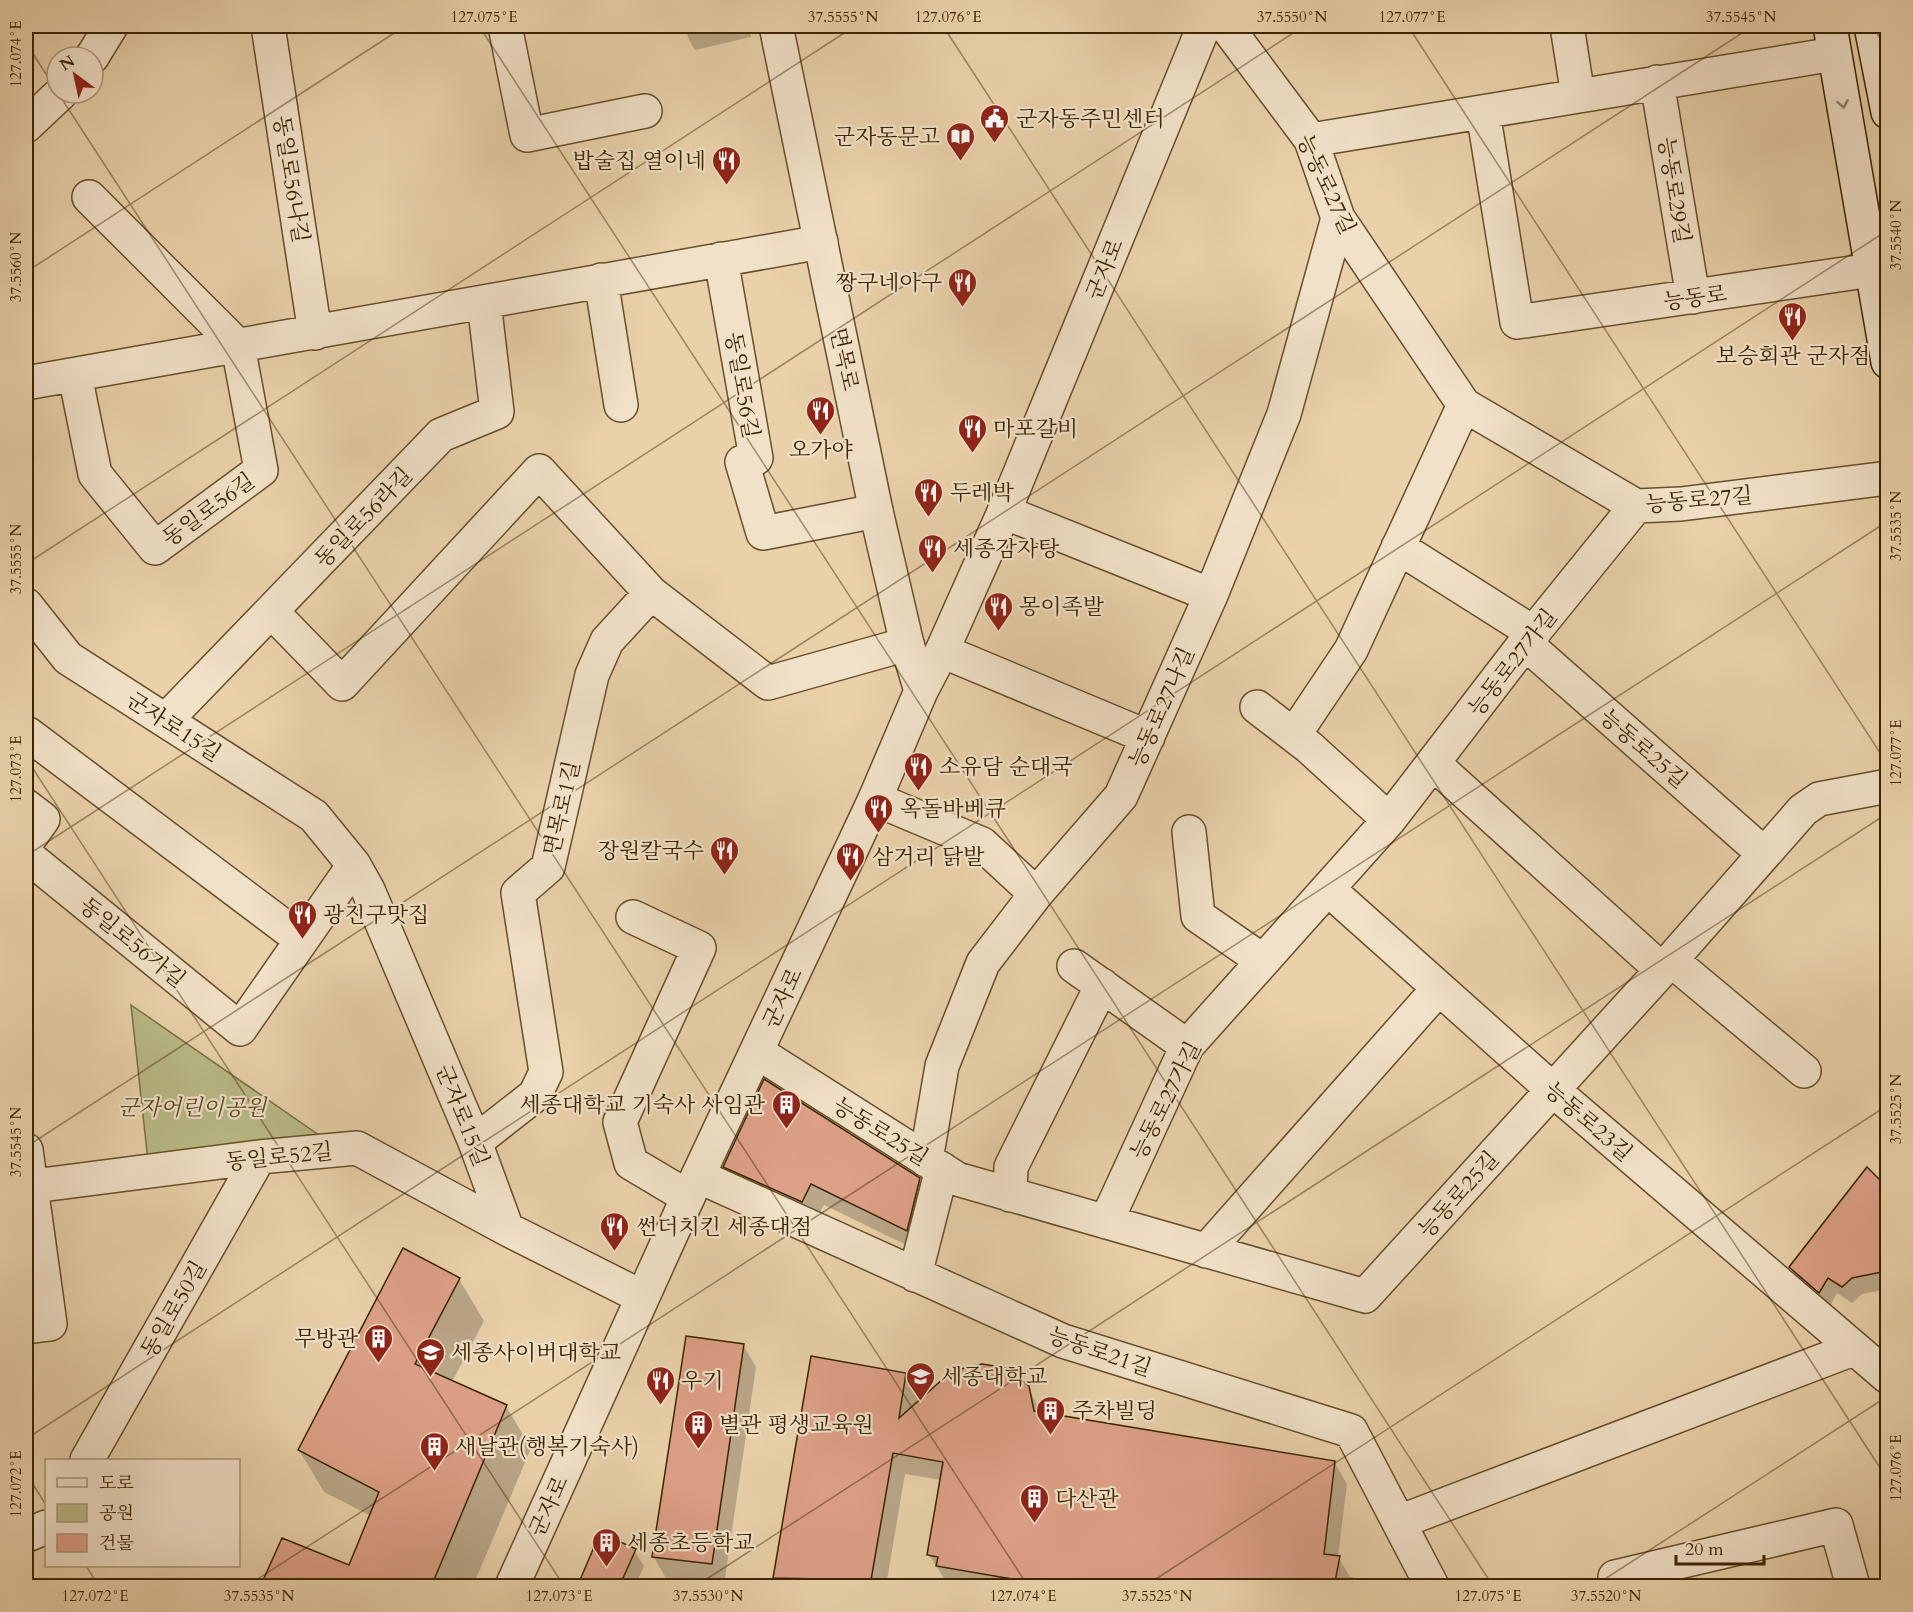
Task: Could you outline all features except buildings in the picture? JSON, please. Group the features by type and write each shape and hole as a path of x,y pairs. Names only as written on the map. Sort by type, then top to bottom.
{"street":[{"path":"99,45 111,26"},
{"name":"동일로56나길","path":"268,26 315,333"},
{"path":"505,26 527,135 645,111"},
{"name":"면목로","path":"776,26 876,511 907,644 921,691"},
{"name":"군자로","path":"512,1587 642,1297 875,799 921,691 942,651 1004,512 1204,26"},
{"name":"능동로27길","path":"1226,26 1311,140 1338,218 1464,405 1636,506 1681,504 1887,478"},
{"path":"1567,26 1578,96"},
{"path":"1872,26 1887,112"},
{"path":"1311,140 1658,82 1832,40 1887,362"},
{"name":"능동로29길","path":"1658,82 1693,297"},
{"path":"26,126 49,105"},
{"name":"능동로","path":"1483,112 1517,322 1872,270"},
{"path":"89,197 238,346"},
{"name":"능동로27나길","path":"915,1275 934,1165 942,1066 983,963 1036,894 1121,796 1210,595 1284,414 1338,218"},
{"path":"26,383 821,242"},
{"name":"동일로56길","path":"721,259 756,458 742,462 763,533 876,511"},
{"path":"601,280 621,405"},
{"name":"동일로56라길","path":"166,720 441,435 497,412 484,302"},
{"name":"동일로56길","path":"75,375 94,474 155,548 261,470 238,346"},
{"path":"1294,735 1351,650 1464,405"},
{"path":"272,612 342,684 539,471 651,592 768,683 907,644"},
{"name":"능동로27가길","path":"1106,1222 1187,1046 1389,820 1636,506"},
{"path":"1004,512 1210,595"},
{"path":"1398,547 1530,638"},
{"name":"면목로1길","path":"475,1142 535,1095 546,1072 518,893 548,867 591,675 607,641 651,592"},
{"name":"군자로15길","path":"26,605 68,658 314,816 354,865 368,890 475,1142 507,1229"},
{"name":"능동로25길","path":"1530,638 1763,853"},
{"path":"942,651 1148,737"},
{"path":"1257,707 1294,735 1389,820"},
{"path":"27,735 302,940 354,865"},
{"path":"1434,764 1667,965 1804,1071"},
{"name":"능동로25길","path":"757,1052 957,1179 1365,1296 1667,965 1803,810 1819,799 1887,786"},
{"path":"875,799 982,844 1036,894"},
{"path":"26,806 43,819 26,843"},
{"path":"1189,832 1198,916 1263,962"},
{"name":"동일로56가길","path":"26,855 240,1029 302,940"},
{"name":"능동로23길","path":"1328,889 1553,1090 1887,1377"},
{"path":"633,917 699,948 620,1122 631,1163 693,1186"},
{"path":"1074,966 1187,1046"},
{"path":"1011,1195 1011,1167 1102,985"},
{"path":"1206,1251 1439,988"},
{"name":"동일로52길","path":"28,1187 259,1157 357,1148 507,1229"},
{"path":"26,1150 38,1326"},
{"name":"동일로50길","path":"88,1459 259,1157"},
{"name":"능동로21길","path":"693,1186 915,1275 1063,1341 1351,1431 1432,1587"},
{"path":"507,1229 642,1297"},
{"path":"1399,1522 1853,1349"},
{"path":"1618,1587 1615,1577 1836,1525 1853,1587"},
{"path":"26,1534 45,1527"}],"green space":[{"name":"군자어린이공원","path":"131,1005 329,1142 148,1161"}],"place":[{"name":"군자동주민센터","path":"995,144"},
{"name":"군자동문고","path":"961,162"},
{"name":"밥술집 열이네","path":"727,186"},
{"name":"짱구네아구","path":"963,308"},
{"name":"보승회관 군자점","path":"1793,342"},
{"name":"오가야","path":"821,436"},
{"name":"마포갈비","path":"972,454"},
{"name":"두레박","path":"929,518"},
{"name":"세종감자탕","path":"932,574"},
{"name":"몽이족발","path":"998,632"},
{"name":"소유담 순대국","path":"918,792"},
{"name":"옥돌바베큐","path":"879,834"},
{"name":"장원칼국수","path":"725,876"},
{"name":"삼거리 닭발","path":"851,882"},
{"name":"광진구맛집","path":"302,940"},
{"name":"세종대학교 기숙사 사임관","path":"786,1130"},
{"name":"썬더치킨 세종대점","path":"615,1252"},
{"name":"무방관","path":"379,1364"},
{"name":"세종사이버대학교","path":"430,1378"},
{"name":"세종대학교","path":"920,1402"},
{"name":"우기","path":"660,1406"},
{"name":"주차빌딩","path":"1051,1436"},
{"name":"별관 평생교육원","path":"698,1450"},
{"name":"새날관(행복기숙사)","path":"434,1472"},
{"name":"다산관","path":"1034,1524"},
{"name":"세종초등학교","path":"606,1568"}]}
